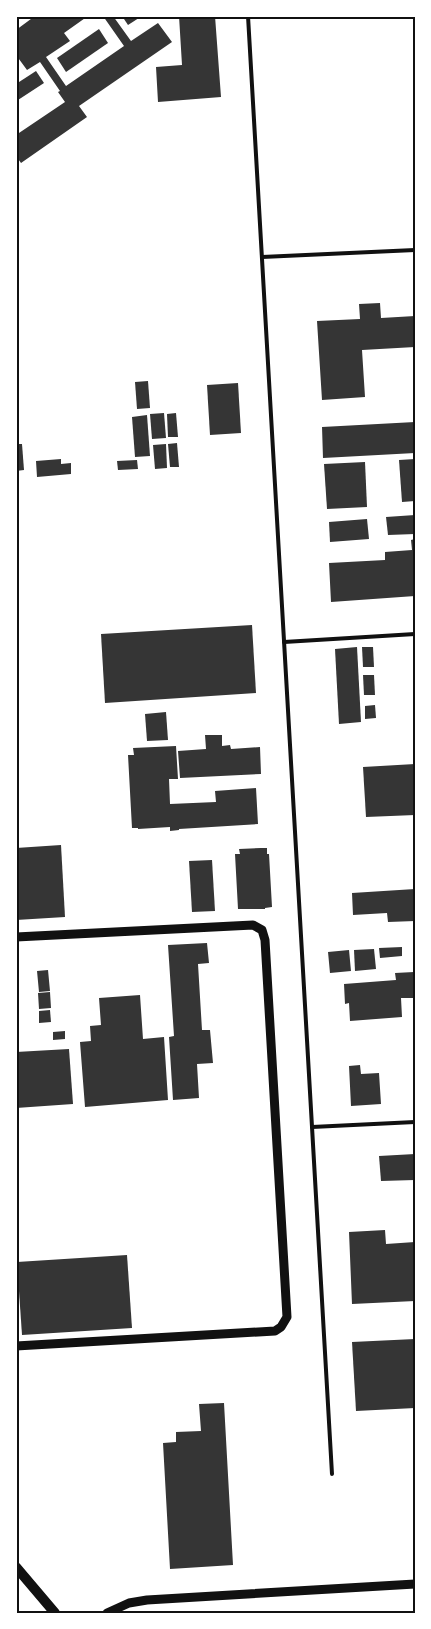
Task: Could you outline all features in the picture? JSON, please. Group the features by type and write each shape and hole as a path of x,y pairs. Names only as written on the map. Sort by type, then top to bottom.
{"main road":[{"path":"16,1567 55,1613"}],"street":[{"path":"16,937 253,925 262,930 265,940 287,1317 281,1327 275,1331 16,1346"},
{"path":"107,1613 129,1603 148,1600 415,1584"}],"lane":[{"path":"248,16 332,1474"},
{"path":"262,257 415,250"},
{"path":"284,642 415,634"},
{"path":"312,1127 415,1122"}],"building":[{"path":"35,16 88,16 64,33 70,41 46,57 66,86 124,46 103,16 113,16 131,41 158,23 172,42 79,106 87,117 21,163 16,156 16,135 65,102 58,92 60,91 40,62 27,70 16,55 16,30"},
{"path":"122,16 142,16 128,25"},
{"path":"179,16 215,16 221,97 158,102 156,67 182,65"},
{"path":"99,29 108,43 66,72 57,58"},
{"path":"36,71 44,83 18,100 16,97 16,84"},
{"path":"380,303 381,318 415,316 415,347 362,350 365,397 322,400 317,321 360,319 359,304"},
{"path":"148,381 150,408 137,409 135,382"},
{"path":"238,383 241,433 210,435 207,385"},
{"path":"164,413 166,438 152,439 150,414"},
{"path":"176,413 178,437 168,437 167,414"},
{"path":"147,415 150,456 135,457 132,417"},
{"path":"415,422 415,453 323,458 322,427"},
{"path":"177,443 179,467 170,467 168,444"},
{"path":"16,444 22,444 24,470 16,471"},
{"path":"166,444 167,468 155,469 153,445"},
{"path":"61,459 61,464 71,463 71,474 37,477 36,461"},
{"path":"415,459 415,501 402,502 399,460"},
{"path":"137,460 138,469 118,470 117,461"},
{"path":"365,462 367,507 327,509 324,464"},
{"path":"415,515 415,534 388,535 386,517"},
{"path":"367,519 369,539 330,542 329,522"},
{"path":"415,539 415,596 331,602 329,563 385,560 385,552 412,550 411,540"},
{"path":"252,625 256,693 105,703 101,634"},
{"path":"357,647 361,722 339,724 335,649"},
{"path":"362,647 373,647 374,667 363,667"},
{"path":"363,675 374,675 375,695 364,695"},
{"path":"375,705 376,718 365,719 365,706"},
{"path":"166,712 168,740 147,741 145,714"},
{"path":"205,735 222,735 222,746 230,745 231,749 260,747 261,774 180,778 178,751 206,749"},
{"path":"176,746 178,779 169,779 170,804 216,802 215,791 256,788 258,824 170,831 170,827 132,828 128,755 134,755 133,748"},
{"path":"415,764 415,815 366,817 363,767"},
{"path":"61,845 65,917 16,920 16,848"},
{"path":"267,848 272,907 265,909 238,909 235,854 240,854 239,849"},
{"path":"212,860 215,911 192,912 189,861"},
{"path":"415,889 415,921 388,922 387,913 353,915 352,893"},
{"path":"207,943 209,963 198,964 202,1030 210,1030 213,1063 197,1064 199,1098 173,1100 169,1037 174,1036 168,945"},
{"path":"402,947 402,956 380,958 379,948"},
{"path":"374,949 376,969 355,971 354,950"},
{"path":"349,950 351,971 330,973 328,952"},
{"path":"48,970 50,991 39,992 37,971"},
{"path":"414,972 415,998 401,998 402,1017 350,1021 349,1003 345,1004 344,984 396,980 395,973"},
{"path":"50,992 51,1008 39,1009 38,993"},
{"path":"140,995 143,1039 164,1037 168,1100 85,1107 80,1042 91,1041 90,1026 101,1025 99,998"},
{"path":"50,1010 51,1022 39,1023 39,1011"},
{"path":"65,1031 65,1039 53,1040 53,1032"},
{"path":"69,1049 73,1104 16,1108 16,1052"},
{"path":"360,1065 361,1074 379,1073 381,1104 351,1106 349,1066"},
{"path":"415,1154 415,1180 381,1181 379,1156"},
{"path":"385,1230 386,1244 415,1242 415,1301 352,1304 349,1232"},
{"path":"127,1255 132,1328 22,1335 17,1262"},
{"path":"415,1339 415,1408 356,1411 352,1342"},
{"path":"224,1403 233,1565 170,1569 163,1443 176,1442 176,1432 201,1431 199,1404"}]}
